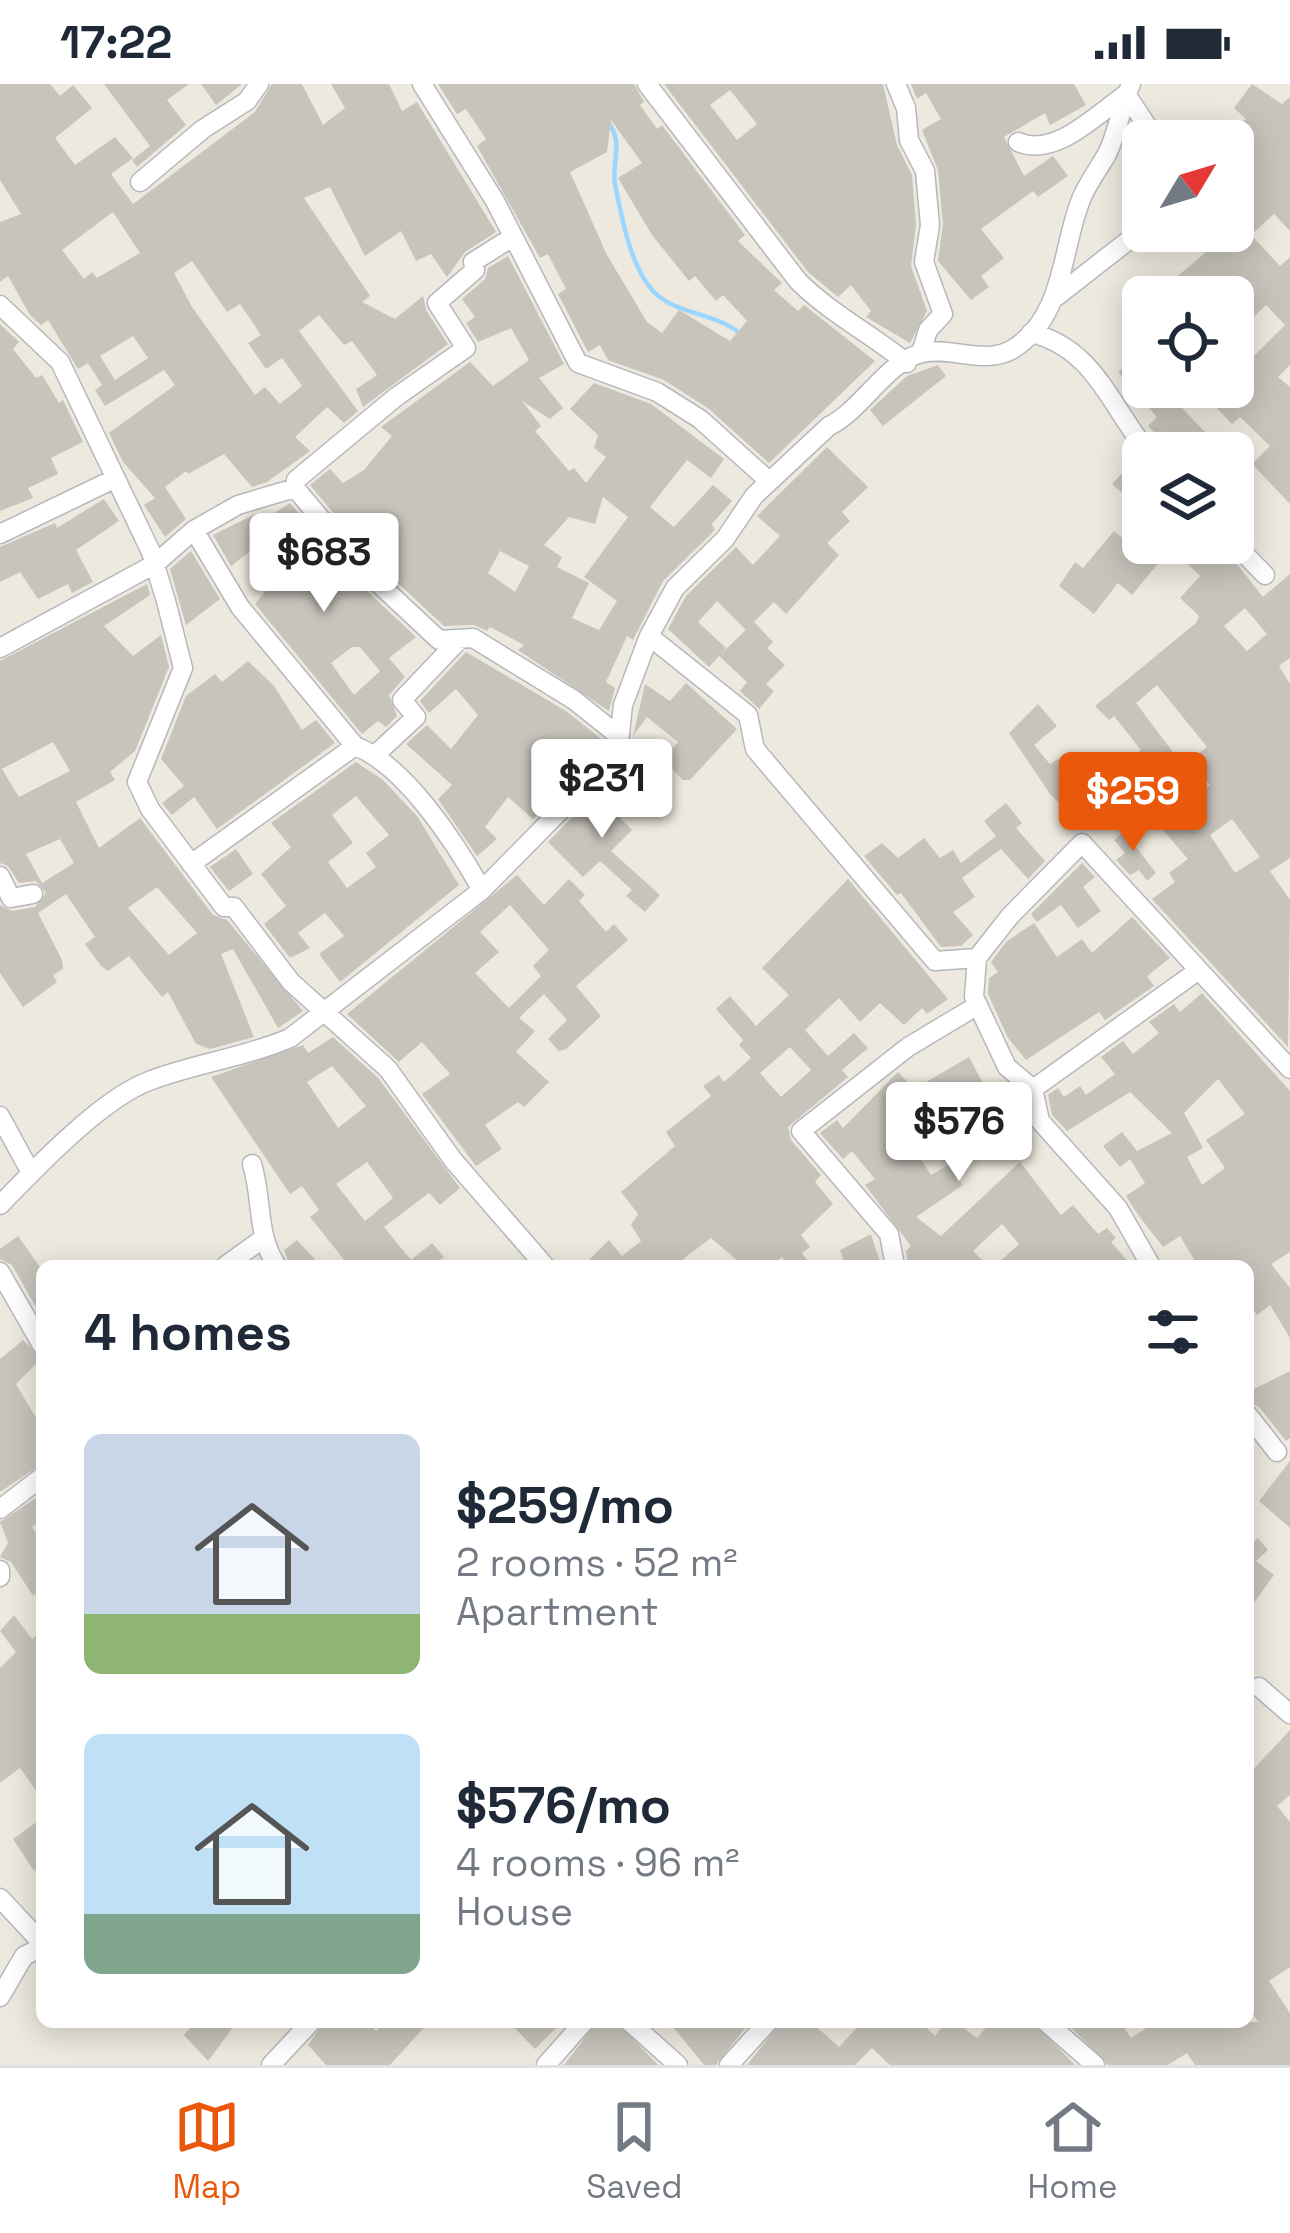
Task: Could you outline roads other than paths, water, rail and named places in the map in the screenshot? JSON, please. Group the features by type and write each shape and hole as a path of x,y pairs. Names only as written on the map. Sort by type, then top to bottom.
{"street":[{"path":"140,182 247,101 259,84"},
{"path":"422,84 461,142 578,363 657,392 686,410 769,482"},
{"path":"646,84 798,281 825,308 849,317 914,358 1010,351 1031,333 1056,297 1122,245"},
{"path":"0,1205 31,1173 146,1082 255,1053 328,1011 450,910 482,890 618,752 623,705 649,636 675,588 769,482 842,420 870,388 914,358 928,330 943,314 924,262 930,225 925,171 909,140 906,108 896,84"},
{"path":"1129,89 1146,120"},
{"path":"1018,142 1034,149 1051,145 1129,89"},
{"path":"1056,297 1081,197 1108,150 1129,89"},
{"path":"511,238 473,262 475,270 437,303 466,348 332,447 296,480 295,488 362,568 439,640 473,638 574,700 620,736"},
{"path":"0,304 60,362 155,564 183,668 136,782 224,907 234,907 252,923 291,982 328,1011 374,1062 388,1069 453,1160 540,1260"},
{"path":"1031,333 1052,338 1096,372 1135,432"},
{"path":"0,534 115,479"},
{"path":"0,648 155,564 194,530 238,505 295,488"},
{"path":"194,530 240,607 355,746 376,754 453,839 482,890"},
{"path":"1254,564 1264,575"},
{"path":"649,636 748,715 754,749 820,819 883,905 935,961 977,958"},
{"path":"376,754 416,717 402,700 411,686 458,641"},
{"path":"191,864 355,746"},
{"path":"1148,1260 1118,1208 1040,1121 1034,1089 1007,1067 978,1005 977,958 1010,916 1082,843 1290,1069"},
{"path":"0,876 10,898 33,894"},
{"path":"1034,1089 1196,972"},
{"path":"894,1260 889,1234 801,1131 908,1047 978,1005"},
{"path":"0,1116 31,1173"},
{"path":"252,1164 264,1218 261,1240 273,1260"},
{"path":"233,1260 261,1240"},
{"path":"0,1272 36,1335"},
{"path":"1254,1422 1277,1451"},
{"path":"0,1509 36,1482"},
{"path":"1259,1687 1290,1714"},
{"path":"0,1898 36,1938"},
{"path":"0,1996 24,1955 36,1948"},
{"path":"271,2065 305,2028"},
{"path":"546,2065 579,2028"},
{"path":"638,2028 678,2065"},
{"path":"729,2065 763,2028"},
{"path":"1053,2028 1094,2065"}],"waterway":[{"path":"607,121 615,137 614,176 624,225 645,281 672,305 738,332"}]}
